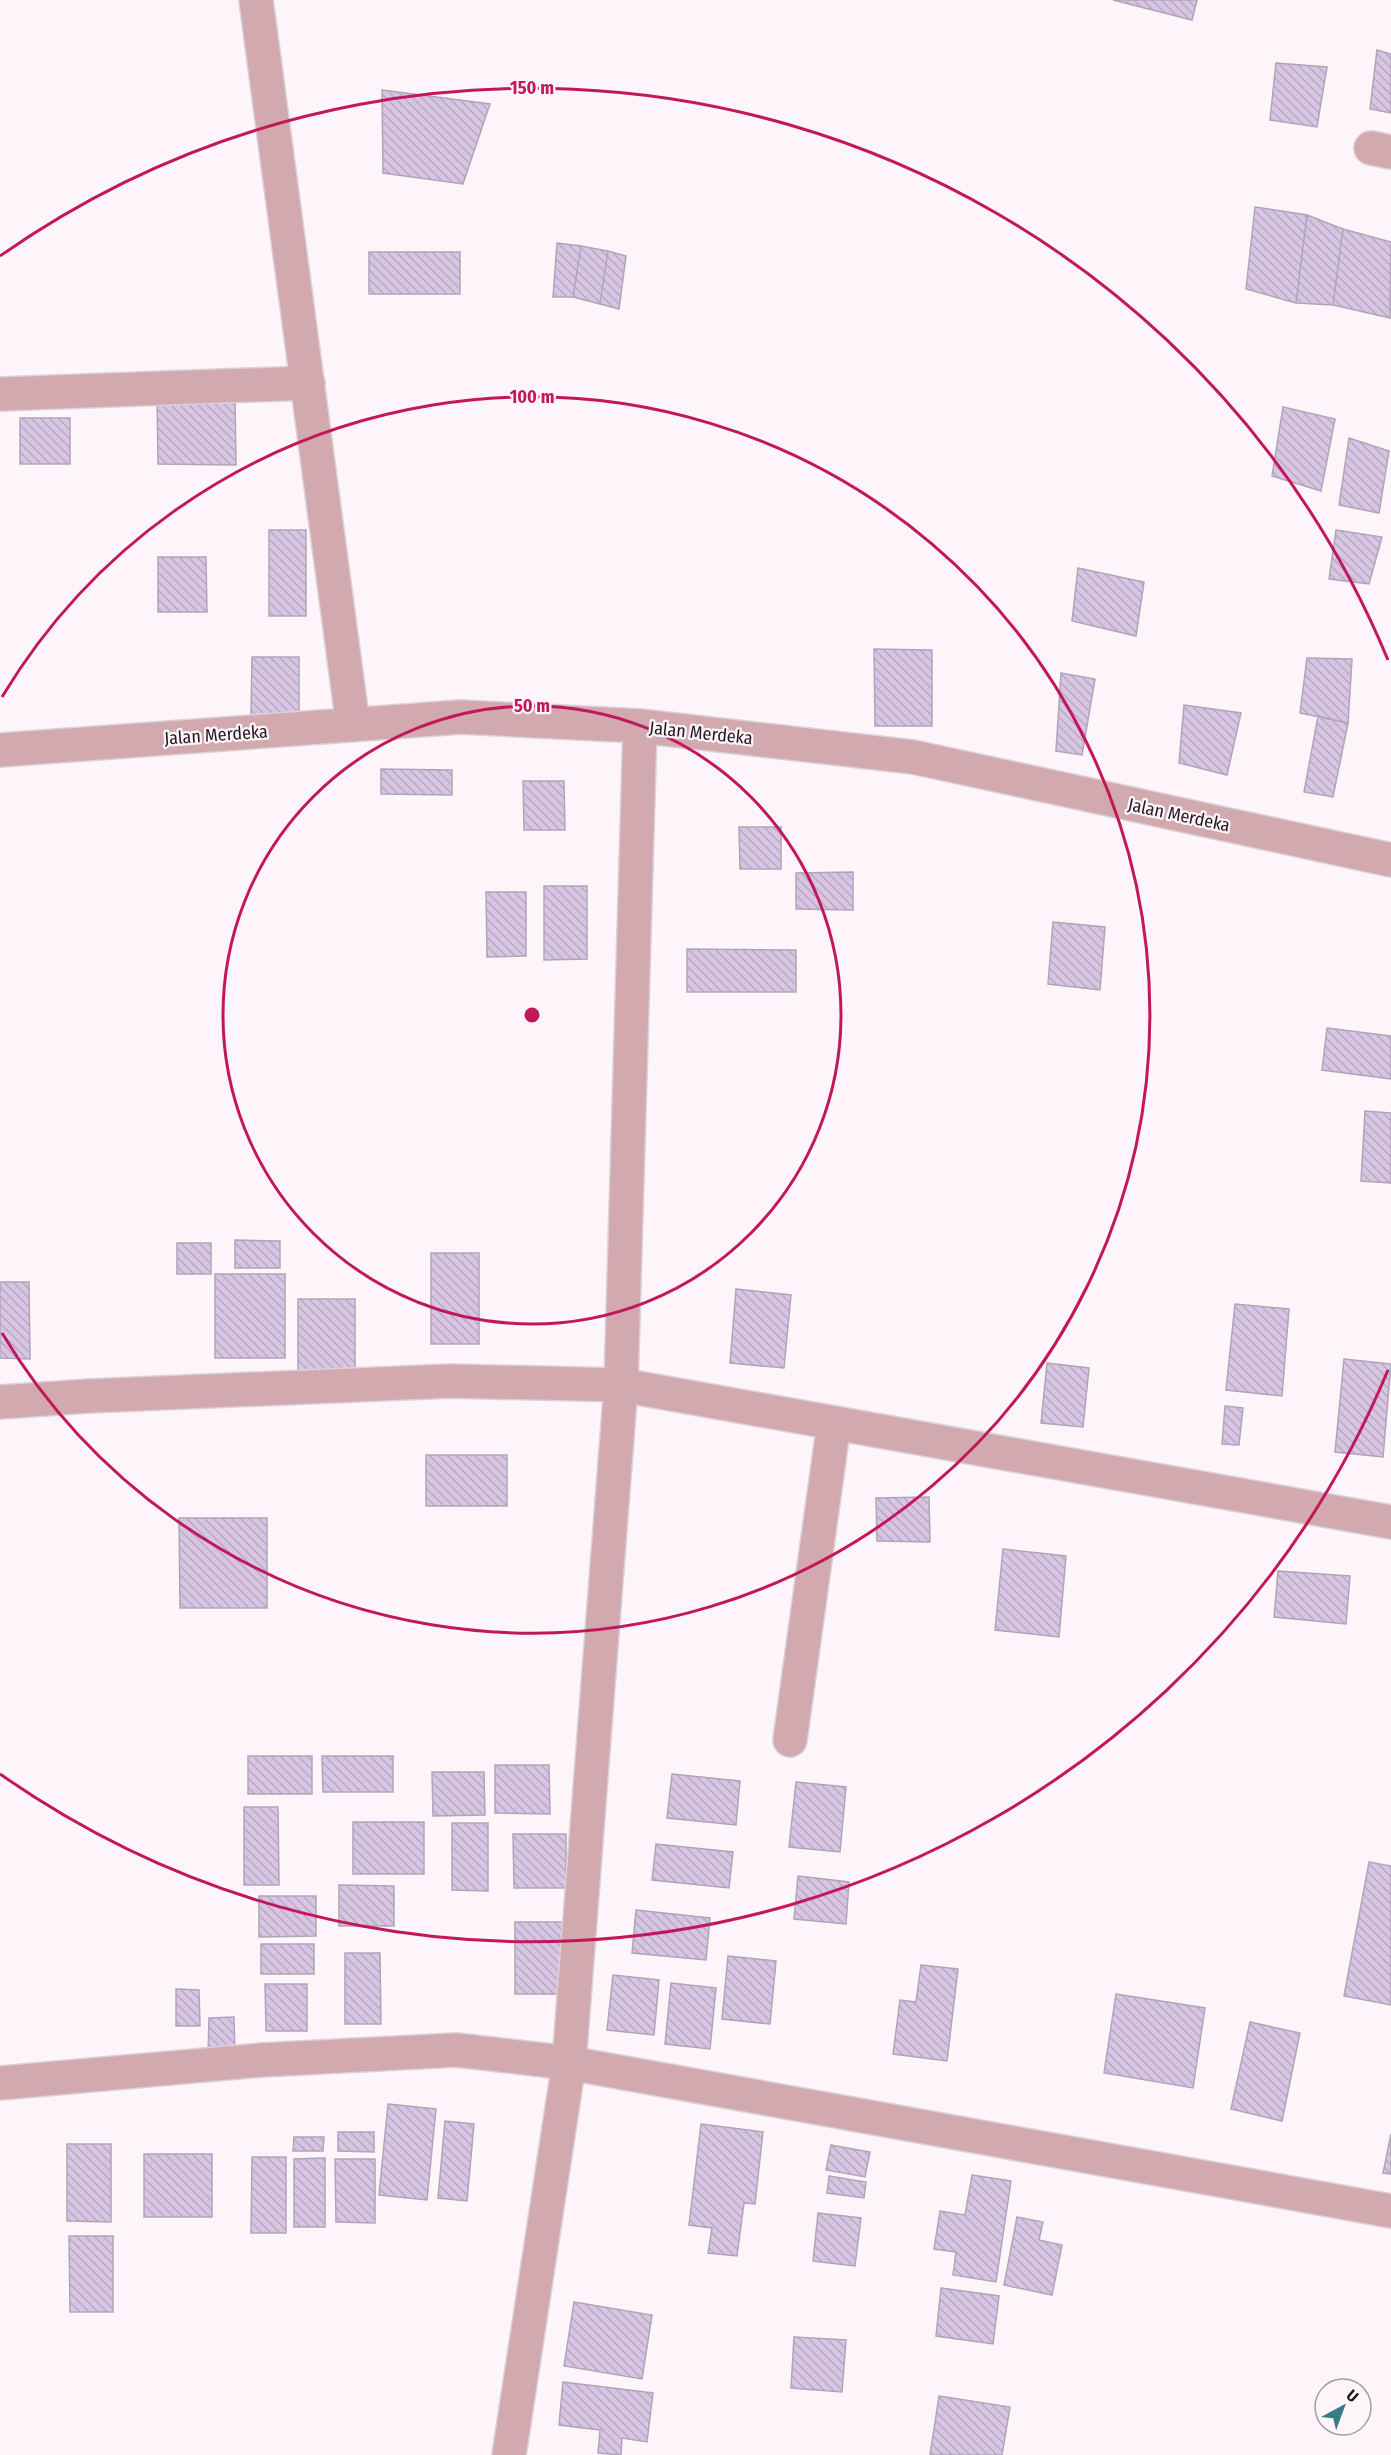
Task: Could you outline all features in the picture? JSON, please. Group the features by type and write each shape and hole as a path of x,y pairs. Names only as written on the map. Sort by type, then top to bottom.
{"street":[{"path":"256,0 353,725"},
{"path":"0,394 308,383"},
{"name":"Jalan Merdeka","path":"0,750 461,717 640,726 913,757 1391,860"},
{"path":"508,2455 569,2063 621,1385 640,726"},
{"path":"0,1402 89,1396 450,1381 621,1385 1391,1522"},
{"path":"790,1740 834,1423"},
{"path":"0,2083 262,2060 456,2050 569,2063 1391,2211"}],"building":[{"path":"1113,0 1197,0 1192,20"},
{"path":"1377,50 1391,54 1391,113 1370,109"},
{"path":"1276,63 1327,67 1317,127 1270,120"},
{"path":"382,90 490,104 463,184 383,173"},
{"path":"1255,207 1307,215 1296,303 1246,289"},
{"path":"1307,215 1343,229 1333,305 1296,303"},
{"path":"1343,229 1391,242 1390,318 1333,305"},
{"path":"557,243 581,246 573,297 553,297"},
{"path":"581,246 608,251 600,304 573,297"},
{"path":"608,251 626,256 619,309 600,304"},
{"path":"369,252 460,252 460,294 369,294"},
{"path":"157,397 235,398 236,465 158,464"},
{"path":"1283,407 1335,419 1321,491 1272,476"},
{"path":"20,418 70,418 70,464 20,464"},
{"path":"1349,438 1389,451 1379,513 1339,505"},
{"path":"269,530 306,530 306,616 269,616"},
{"path":"1336,530 1382,537 1369,584 1329,579"},
{"path":"158,557 206,557 207,612 158,612"},
{"path":"1078,568 1144,582 1136,636 1072,621"},
{"path":"874,649 932,650 932,726 875,726"},
{"path":"252,657 299,657 299,716 251,716"},
{"path":"1307,658 1352,659 1348,723 1300,713"},
{"path":"1061,673 1095,679 1082,755 1056,751"},
{"path":"1184,705 1241,713 1227,775 1179,763"},
{"path":"1318,716 1348,723 1333,797 1304,792"},
{"path":"381,769 452,770 452,795 381,794"},
{"path":"523,781 564,781 565,830 524,830"},
{"path":"739,827 781,827 781,869 740,869"},
{"path":"853,872 853,910 796,909 796,873"},
{"path":"544,886 587,886 587,959 544,960"},
{"path":"486,892 526,892 526,956 487,957"},
{"path":"1053,922 1105,927 1100,990 1048,984"},
{"path":"687,949 796,950 796,992 687,992"},
{"path":"1327,1028 1391,1036 1391,1079 1322,1070"},
{"path":"1365,1111 1391,1113 1391,1183 1361,1181"},
{"path":"235,1240 280,1241 280,1268 235,1268"},
{"path":"177,1243 211,1243 211,1274 177,1274"},
{"path":"431,1253 479,1253 479,1344 431,1344"},
{"path":"215,1274 285,1274 285,1358 215,1358"},
{"path":"0,1282 29,1282 30,1359 0,1358"},
{"path":"736,1289 791,1295 784,1368 730,1363"},
{"path":"298,1299 355,1299 355,1375 298,1375"},
{"path":"1235,1304 1289,1309 1282,1396 1226,1390"},
{"path":"1344,1359 1391,1364 1383,1457 1335,1452"},
{"path":"1047,1363 1089,1368 1083,1427 1041,1423"},
{"path":"1225,1406 1243,1408 1239,1445 1222,1444"},
{"path":"426,1455 507,1455 507,1506 426,1506"},
{"path":"929,1497 930,1542 877,1541 876,1498"},
{"path":"179,1518 267,1518 267,1608 180,1608"},
{"path":"1003,1549 1066,1556 1059,1637 995,1630"},
{"path":"1278,1571 1350,1576 1346,1624 1274,1617"},
{"path":"248,1756 312,1756 312,1794 248,1794"},
{"path":"322,1756 393,1756 393,1792 323,1792"},
{"path":"495,1765 549,1765 550,1814 495,1813"},
{"path":"432,1772 484,1772 485,1815 433,1816"},
{"path":"672,1774 740,1781 736,1825 667,1818"},
{"path":"796,1782 846,1787 840,1852 789,1847"},
{"path":"244,1807 278,1807 279,1885 244,1885"},
{"path":"353,1822 424,1822 424,1874 353,1874"},
{"path":"452,1823 488,1823 488,1891 452,1890"},
{"path":"513,1834 566,1834 566,1888 514,1888"},
{"path":"656,1844 733,1852 729,1888 652,1880"},
{"path":"1369,1862 1391,1866 1391,2005 1344,1996"},
{"path":"798,1876 849,1882 846,1924 794,1919"},
{"path":"339,1885 394,1886 394,1926 339,1926"},
{"path":"259,1896 316,1896 316,1936 259,1937"},
{"path":"636,1910 710,1918 706,1960 632,1953"},
{"path":"515,1922 569,1922 569,1994 515,1994"},
{"path":"261,1944 314,1944 314,1974 261,1974"},
{"path":"345,1953 380,1953 381,2024 345,2024"},
{"path":"728,1956 776,1961 770,2024 722,2019"},
{"path":"921,1965 958,1969 947,2061 893,2054 900,2000 916,2002"},
{"path":"613,1975 659,1980 654,2035 607,2030"},
{"path":"671,1983 716,1988 710,2049 665,2044"},
{"path":"265,1984 307,1984 307,2031 266,2031"},
{"path":"176,1989 199,1990 200,2026 176,2026"},
{"path":"1116,1994 1205,2008 1193,2088 1104,2073"},
{"path":"234,2017 235,2055 208,2055 209,2018"},
{"path":"1250,2022 1300,2033 1282,2121 1231,2109"},
{"path":"388,2104 436,2109 427,2200 379,2195"},
{"path":"445,2121 474,2124 467,2201 438,2198"},
{"path":"701,2124 763,2132 755,2204 744,2203 737,2256 708,2253 712,2228 689,2225"},
{"path":"338,2132 374,2132 374,2152 338,2151"},
{"path":"1391,2134 1391,2174 1383,2173"},
{"path":"294,2137 324,2137 323,2151 293,2151"},
{"path":"67,2144 111,2144 111,2222 67,2221"},
{"path":"831,2145 870,2152 865,2177 826,2170"},
{"path":"144,2154 212,2154 212,2217 144,2217"},
{"path":"252,2157 286,2157 286,2233 251,2233"},
{"path":"325,2158 325,2227 294,2227 294,2159"},
{"path":"335,2159 375,2159 375,2223 336,2222"},
{"path":"972,2175 1011,2181 996,2282 953,2275 956,2252 934,2249 940,2211 965,2215"},
{"path":"829,2176 866,2182 864,2198 827,2193"},
{"path":"818,2213 861,2218 855,2266 813,2261"},
{"path":"1017,2217 1043,2222 1039,2240 1062,2245 1052,2295 1004,2285"},
{"path":"69,2236 113,2236 113,2312 70,2312"},
{"path":"941,2288 999,2296 993,2344 936,2336"},
{"path":"574,2302 652,2315 642,2379 564,2366"},
{"path":"794,2337 846,2340 842,2392 791,2388"},
{"path":"563,2382 653,2393 647,2442 622,2438 621,2455 598,2453 600,2430 559,2425"},
{"path":"939,2396 1010,2407 1002,2455 930,2455"}]}
